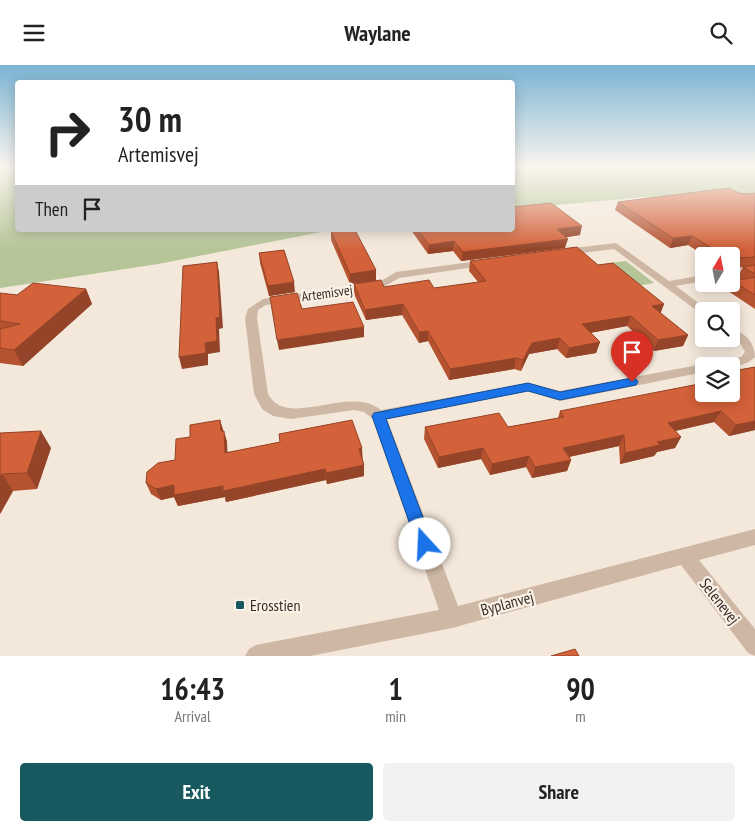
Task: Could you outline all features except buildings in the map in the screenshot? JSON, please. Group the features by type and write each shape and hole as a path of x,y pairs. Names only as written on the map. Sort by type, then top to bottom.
{"street":[{"path":"549,255 616,246 628,242"},
{"path":"616,246 695,304"},
{"name":"Artemisvej","path":"379,416 366,407 348,406 302,413 284,413 271,409 263,402 261,394 251,317 253,309 263,302 382,285 396,275 501,261"},
{"path":"740,272 755,270"},
{"path":"667,284 695,279"},
{"path":"740,338 752,353 745,360 740,361"},
{"path":"452,618 379,416 528,387 560,396 695,370"},
{"name":"Byplanvej","path":"256,656 452,618 755,537"},
{"name":"Selenevej","path":"685,556 755,646"}],"green space":[{"path":"0,195 15,195 15,232 321,232 158,264 0,288"},
{"path":"515,195 755,195 650,200 645,197 515,209"},
{"path":"626,261 654,283 637,286 609,263"}],"place":[{"name":"Erosstien","path":"240,605"}],"route":[{"path":"425,544 379,416 528,387 560,396 632,382"}]}
